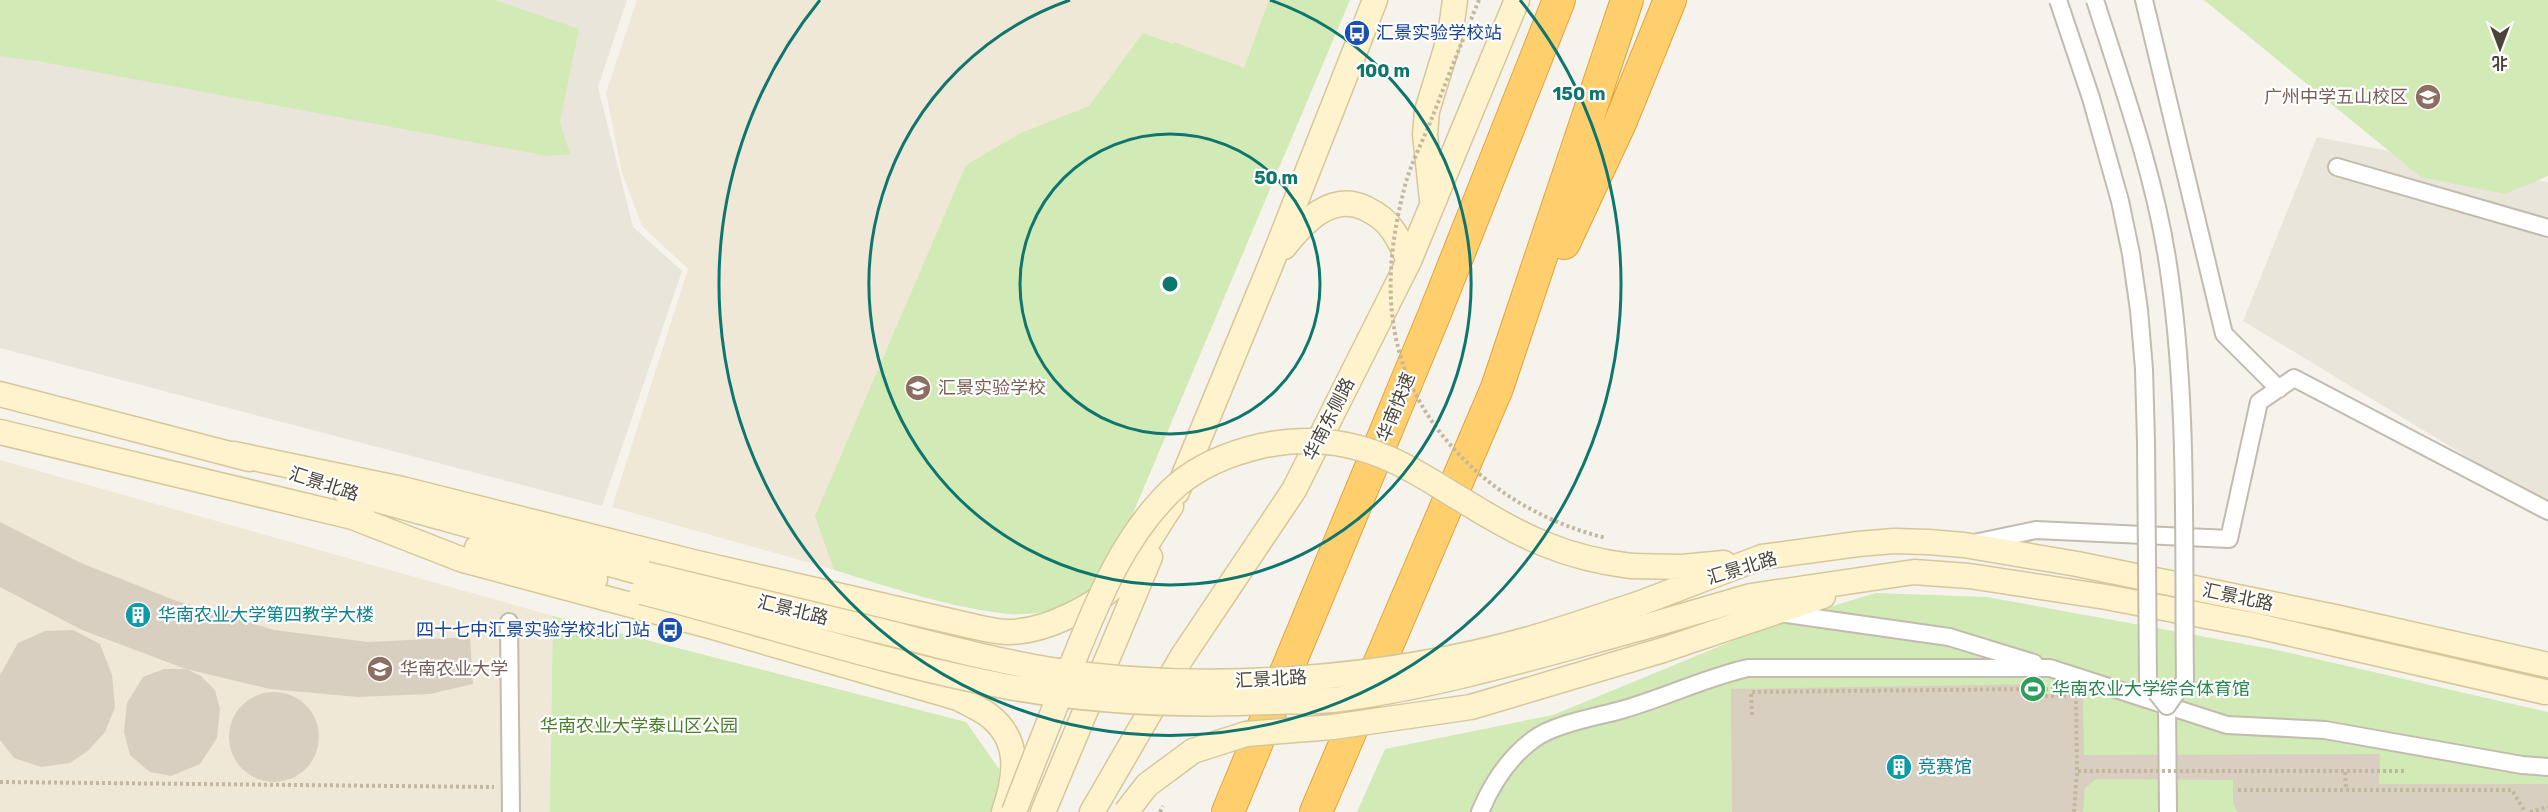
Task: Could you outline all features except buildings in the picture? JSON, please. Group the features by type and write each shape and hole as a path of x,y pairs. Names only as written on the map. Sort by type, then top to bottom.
{"highway":[{"name":"华南快速","path":"1228,812 1435,313 1559,0"},
{"path":"1497,388 1627,0"},
{"path":"1316,812 1497,388 1620,123 1670,0"}],"street":[{"path":"1043,812 1271,264 1375,0"},
{"path":"1433,202 1425,134 1427,111 1450,36 1455,0"},
{"name":"华南东侧路","path":"1092,812 1182,657 1294,490 1409,261 1517,0"},
{"path":"2058,0 2107,152 2131,254 2144,369 2148,682 2167,706"},
{"path":"2095,0 2139,140 2155,202 2174,313 2179,374 2185,680 2167,706 2168,812"},
{"path":"2144,0 2224,334 2279,388"},
{"path":"2337,167 2548,228"},
{"path":"1271,264 1308,220 1322,210 1339,204 1358,205 1375,213 1390,226 1409,261"},
{"path":"1964,545 2037,530 2229,539 2259,402 2294,378 2548,511"},
{"name":"汇景北路","path":"0,394 234,454 371,499 644,583"},
{"name":"汇景北路","path":"0,432 350,516 644,583 1053,670 1134,678 1219,681 1357,673 1437,660 1639,616 1751,596 1914,572 1969,576 2083,593 2253,625 2545,692"},
{"path":"1014,812 1089,623 1121,555 1157,505 1177,485 1221,458 1245,449 1291,441 1316,440 1342,443 1385,456 1526,537 1549,547 1601,563 1682,567 1762,557"},
{"path":"234,454 402,489 697,563 976,627 1009,632 1062,619 1084,609 1101,597 1122,578 1171,506"},
{"path":"350,516 472,563 750,637 958,698 988,714 1009,738 1014,756 1012,787 1004,812"},
{"name":"汇景北路","path":"1639,616 1762,557 1894,541 1964,545 2238,597 2548,665"},
{"path":"1126,812 1147,785 1193,751 1246,734 1333,727 1471,707 1663,650 1776,613 1873,577"},
{"path":"1776,613 1949,637 2227,725 2325,730 2522,765 2548,767"},
{"path":"509,622 511,812"},
{"path":"1480,812 1490,788 1512,757 1536,737 1575,722 1623,710 1722,674 1748,668 2050,668"}],"path":[{"path":"1479,0 1407,180 1392,265 1392,318 1400,360 1415,394 1434,427 1480,475 1540,515 1611,539"},
{"path":"2033,689 2033,696 2076,696 2074,812"},
{"path":"1752,715 1751,692 2045,689"},
{"path":"2076,771 2405,771"},
{"path":"2345,772 2346,790"},
{"path":"0,783 510,787"},
{"path":"2238,790 2512,790 2524,812"},
{"path":"1160,812 1163,806"},
{"path":"2530,812 2548,807"}],"shaded area":[{"path":"0,0 627,0 598,87 633,227 682,271 602,506 0,348"},
{"name":"汇景实验学校","path":"637,0 1350,0 1050,611 1013,615 966,607 612,507 688,269 642,226 622,173 606,93"},
{"path":"2317,137 2548,182 2548,501 2512,484 2243,321"},
{"name":"华南农业大学","path":"0,460 553,616 966,722 999,769 998,812 0,812"}],"green space":[{"path":"0,0 495,0 579,29 560,122 570,154 548,156 0,56"},
{"path":"1269,0 1350,0 1104,582 1050,610 1029,614 1003,613 943,602 834,570 815,516 966,165 1021,133 1089,106 1143,33 1244,68"},
{"name":"广州中学五山校区","path":"2204,0 2548,0 2548,176 2505,194 2421,177"},
{"name":"华南农业大学综合体育馆","path":"1876,593 1987,597 2277,650 2548,712 2548,812 1357,812 1385,749 1553,715 1776,623"},
{"name":"华南农业大学泰山区公园","path":"553,616 966,722 999,769 998,812 550,812"}],"place":[{"name":"汇景实验学校站","path":"1357,33"},
{"name":"广州中学五山校区","path":"2428,97"},
{"name":"汇景实验学校","path":"918,388"},
{"name":"华南农业大学第四教学大楼","path":"138,615"},
{"name":"四十七中汇景实验学校北门站","path":"670,630"},
{"name":"华南农业大学","path":"380,669"},
{"name":"华南农业大学综合体育馆","path":"2033,689"},
{"name":"竞赛馆","path":"1899,767"}]}
